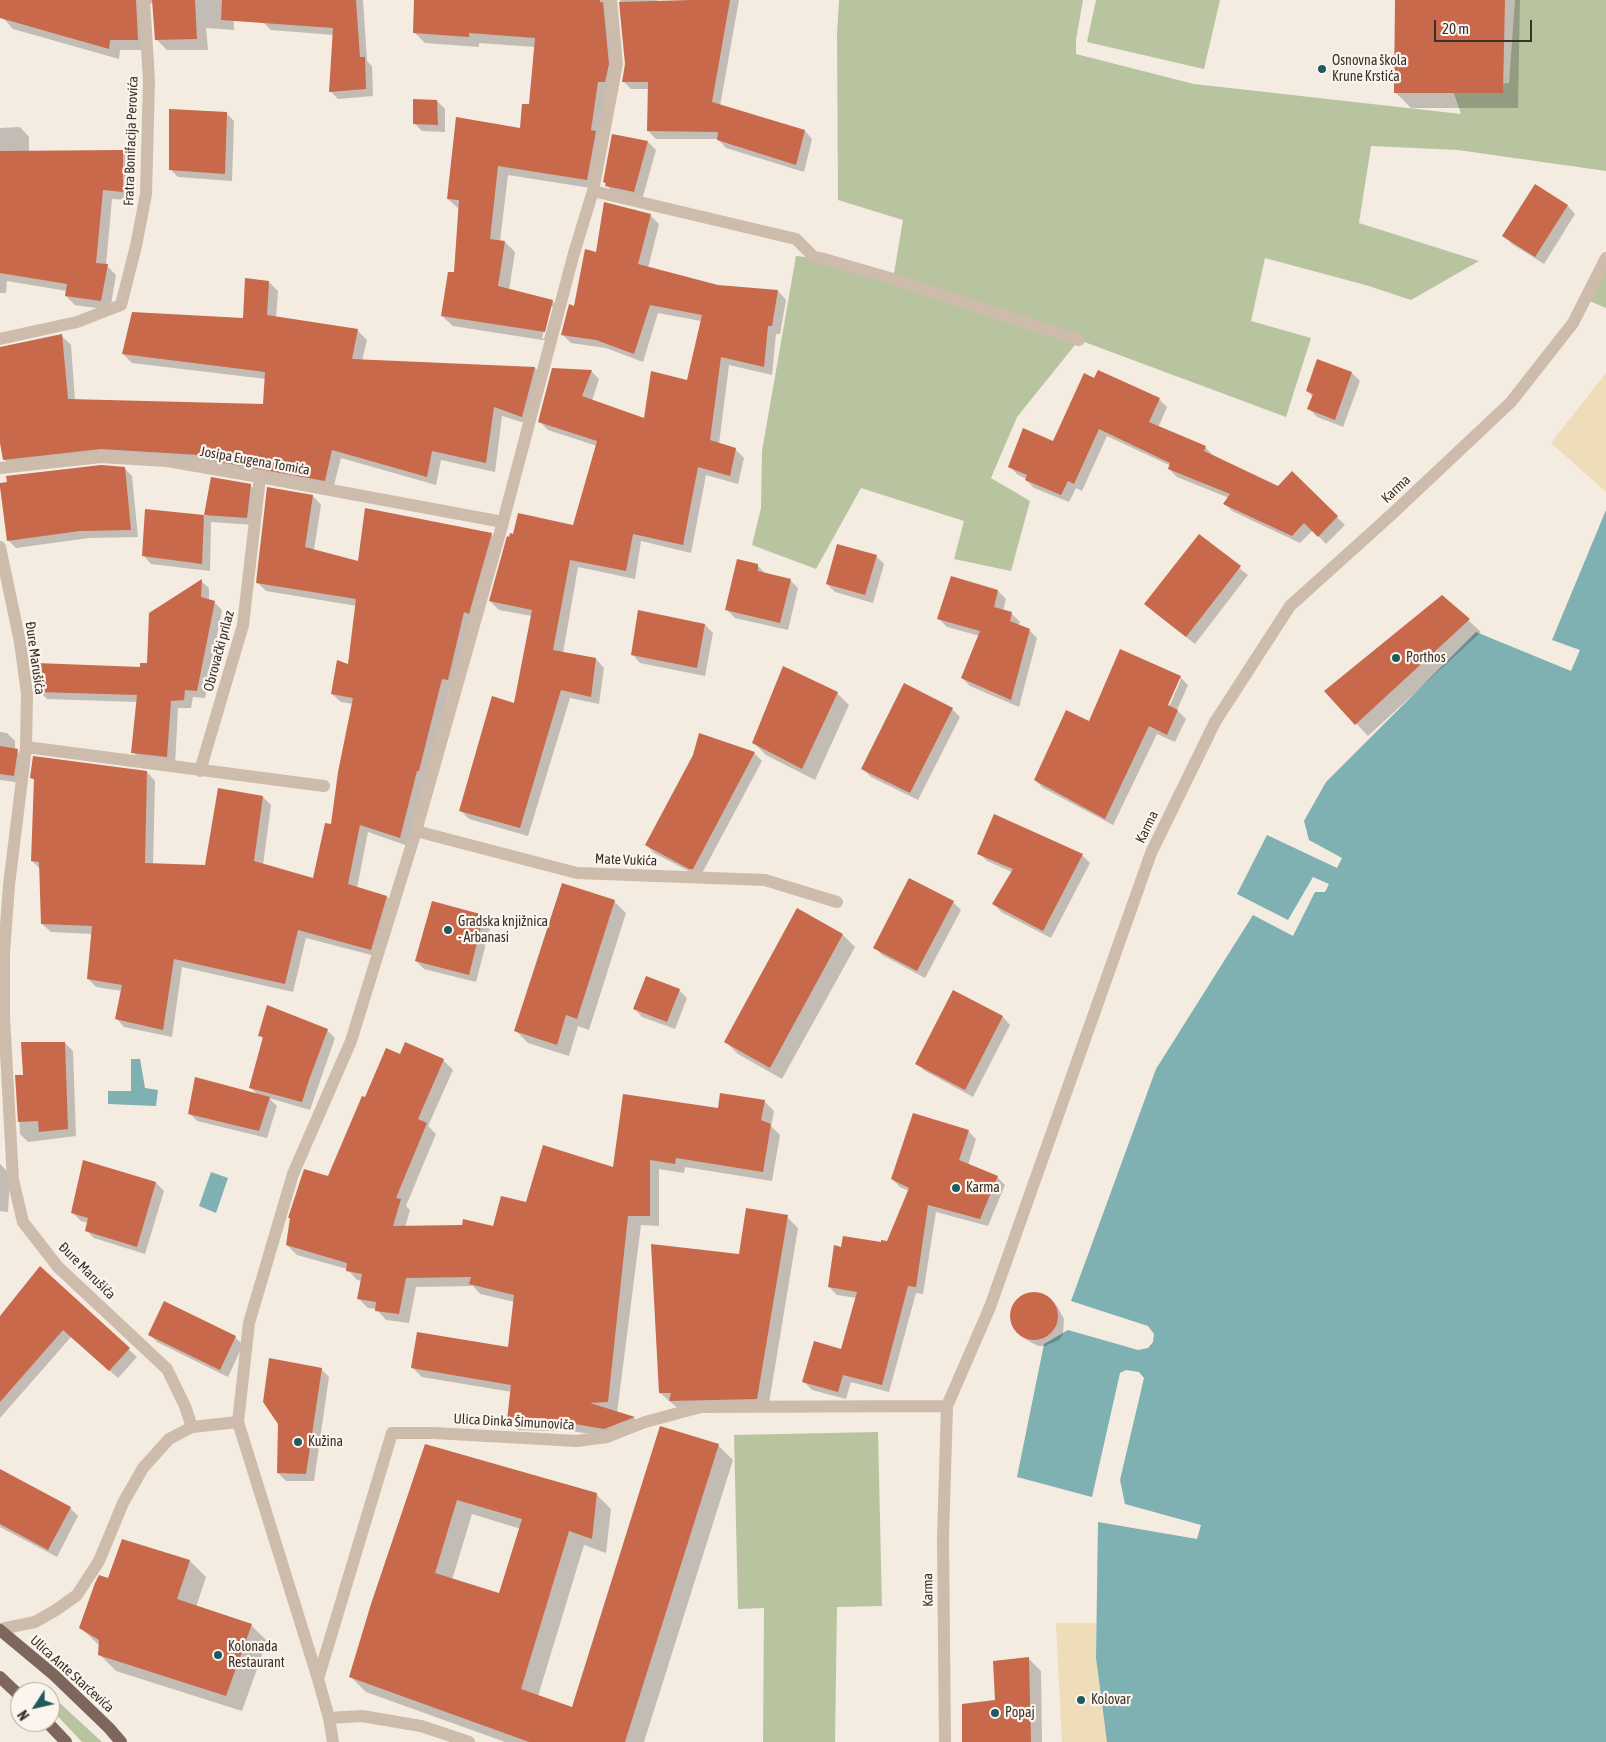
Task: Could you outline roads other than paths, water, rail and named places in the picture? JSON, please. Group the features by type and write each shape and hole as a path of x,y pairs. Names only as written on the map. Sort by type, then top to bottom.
{"main road":[{"name":"Ulica Ante Starčevića","path":"0,1630 54,1675 121,1742"},
{"path":"0,1677 10,1686"},
{"path":"56,1732 66,1742"}],"street":[{"name":"Fratra Bonifacija Perovića","path":"0,339 77,322 121,305 136,246 146,194 150,80 144,0"},
{"path":"333,1742 329,1718 318,1679 238,1422 250,1323 293,1174 351,1041 416,831 503,522 574,253 593,191 617,64 611,0"},
{"path":"593,191 796,239 814,257 824,258 893,279 1079,340"},
{"name":"Karma","path":"945,1742 943,1538 948,1406 990,1307 1151,853 1215,722 1290,606 1392,514 1511,402 1573,323 1606,258"},
{"name":"Josipa Eugena Tomića","path":"0,468 101,457 167,461 503,522"},
{"name":"Obrovački prilaz","path":"200,771 243,625 260,477"},
{"name":"Đure Marušića","path":"0,547 20,642 27,694 26,747 9,884 4,952 4,1007 13,1180 23,1222 58,1267 167,1370 185,1406 192,1427"},
{"path":"26,747 324,786"},
{"name":"Mate Vukića","path":"416,831 578,873 765,880 837,902"},
{"name":"Ulica Dinka Šimunoviča","path":"318,1679 392,1433 434,1433 577,1442 607,1436 645,1422 700,1407 948,1406"},
{"path":"0,1630 36,1622 77,1595 99,1561 123,1503 143,1468 169,1439 192,1427 238,1422"},
{"path":"329,1718 362,1716 402,1722 421,1726 469,1742"}],"water":[{"path":"1606,510 1606,1742 1107,1742 1096,1658 1098,1522 1197,1539 1201,1525 1125,1504 1120,1480 1144,1378 1139,1372 1126,1370 1120,1373 1092,1497 1017,1477 1044,1344 1068,1330 1138,1350 1148,1348 1153,1342 1154,1334 1148,1326 1071,1301 1156,1069 1253,915 1293,936 1315,892 1325,892 1329,884 1313,877 1288,920 1237,894 1267,835 1337,868 1342,858 1309,840 1304,821 1326,782 1476,632 1571,671 1580,650 1552,640"},
{"path":"131,1059 140,1059 145,1088 158,1090 156,1106 108,1104 108,1091 131,1091"},
{"path":"211,1172 228,1178 216,1213 199,1206"}],"place":[{"name":"Osnovna škola Krune Krstića","path":"1322,69"},
{"name":"Porthos","path":"1396,658"},
{"name":"Gradska knjižnica - Arbanasi","path":"448,930"},
{"name":"Karma","path":"956,1188"},
{"name":"Kužina","path":"298,1442"},
{"name":"Kolonada Restaurant","path":"218,1655"},
{"name":"Kolovar","path":"1081,1700"},
{"name":"Popaj","path":"995,1713"}]}
